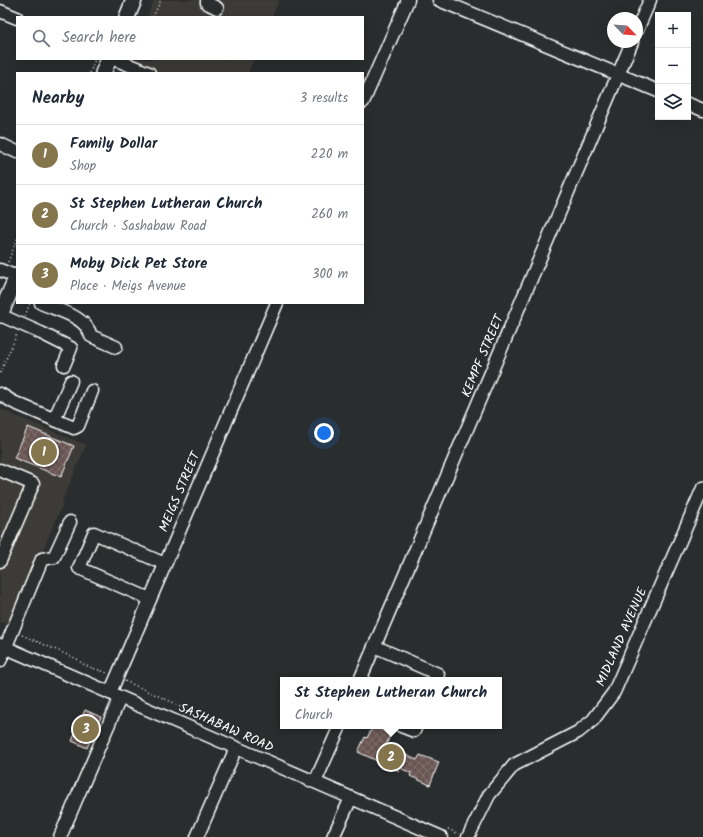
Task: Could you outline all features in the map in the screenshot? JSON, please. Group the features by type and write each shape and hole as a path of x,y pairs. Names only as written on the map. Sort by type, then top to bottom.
{"main road":[{"path":"127,16 134,0"},
{"path":"103,72 109,60"},
{"path":"0,315 11,279"}],"street":[{"path":"207,0 207,3 217,8"},
{"path":"364,100 408,0"},
{"path":"439,0 655,90"},
{"path":"643,16 650,0"},
{"path":"0,11 16,18"},
{"name":"KEMPF STREET","path":"361,677 629,48"},
{"path":"116,60 146,72"},
{"path":"691,105 703,110"},
{"path":"0,144 16,152"},
{"path":"43,304 82,321 88,327 91,336 116,347"},
{"name":"MEIGS STREET","path":"60,837 115,695 116,678 277,304"},
{"path":"0,315 71,348 64,365"},
{"path":"54,420 71,381"},
{"path":"0,394 74,428 78,426 92,391"},
{"path":"0,470 33,484 4,540 0,560"},
{"name":"MIDLAND AVENUE","path":"464,835 488,795 514,765 524,758 578,732 593,720 608,702 614,692 703,488"},
{"path":"0,661 3,646 12,631 42,559 54,557 70,522"},
{"path":"150,599 79,568 94,533 165,564"},
{"name":"SASHABAW ROAD","path":"3,646 351,798 419,832 443,832"},
{"path":"374,646 438,674 436,677"},
{"path":"315,782 339,729"},
{"path":"197,837 236,748"},
{"path":"333,837 351,798"}],"path":[{"path":"153,16 161,0"},
{"path":"11,279 16,246"},
{"path":"0,372 30,304"},
{"path":"12,631 76,659 84,666 97,668 116,678 174,703 199,720"},
{"path":"443,832 464,835"}],"shaded area":[{"path":"154,0 279,0 272,16 147,16"},
{"path":"129,60 254,60 248,72 123,72"},
{"path":"0,409 86,445 62,502 62,506 10,625 0,622"}],"building":[{"path":"28,427 74,446 61,477 14,458"},
{"path":"85,710 101,717 87,748 72,741"},
{"path":"372,729 381,729 391,733 386,745 417,760 420,755 439,762 430,785 410,776 411,773 400,768 399,771 358,752 365,737 367,738"}],"place":[{"name":"Family Dollar","path":"44,452"},
{"name":"Moby Dick Pet Store","path":"86,729"},
{"name":"St Stephen Lutheran Church","path":"391,757"}]}
